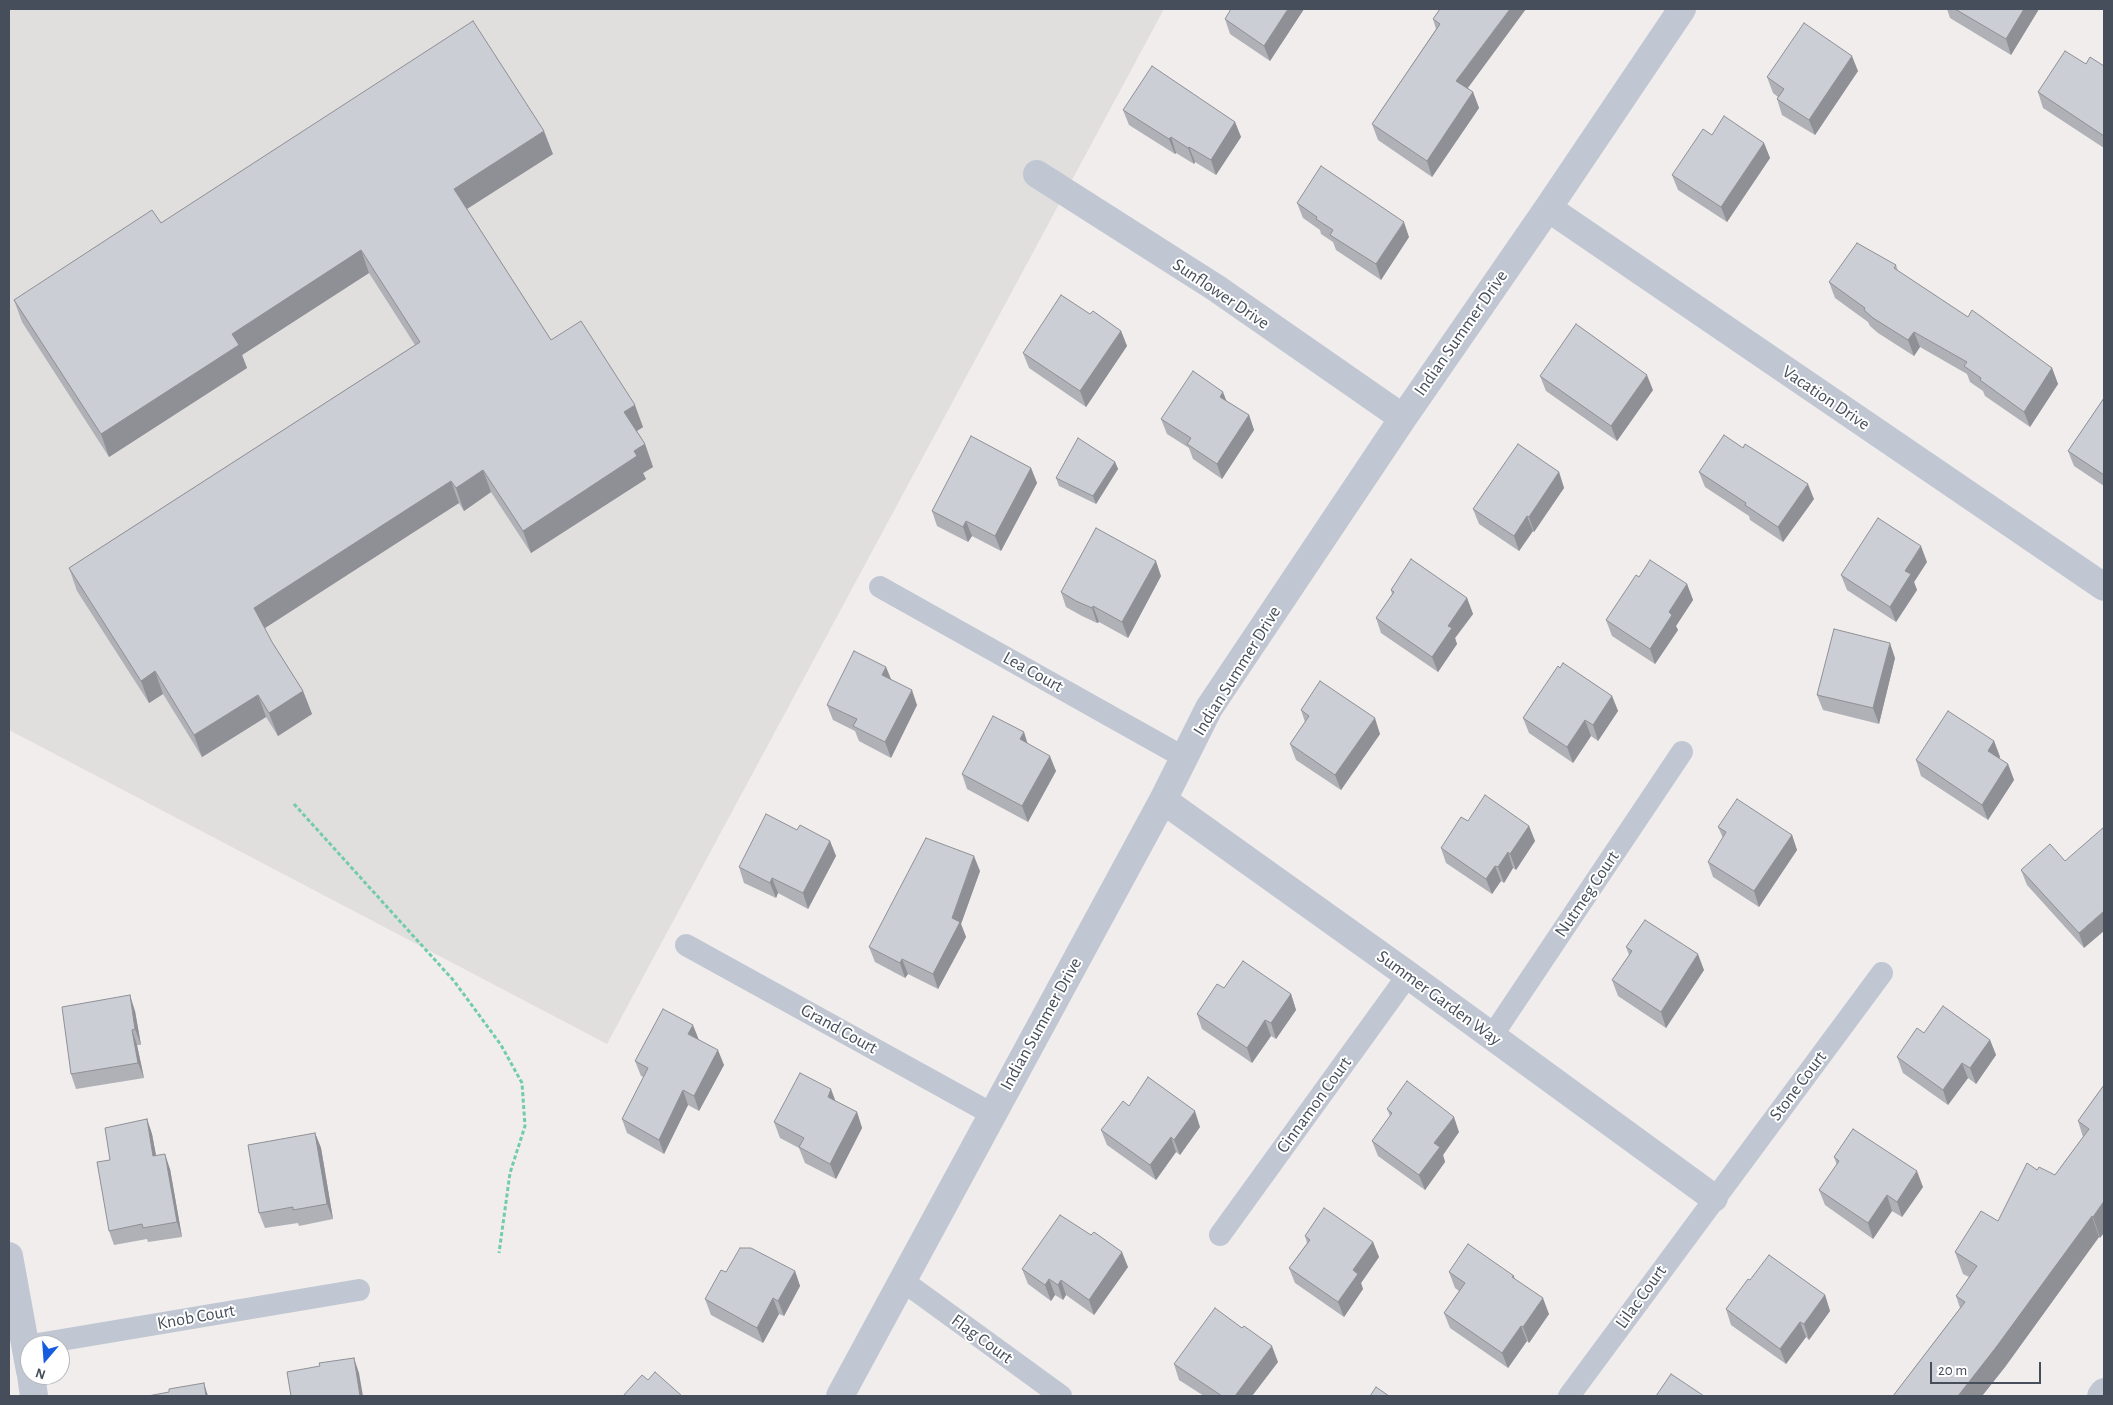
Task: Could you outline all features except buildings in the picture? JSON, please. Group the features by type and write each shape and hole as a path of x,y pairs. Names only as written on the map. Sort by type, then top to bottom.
{"street":[{"name":"Indian Summer Drive","path":"840,1396 1163,800 1209,708 1403,418 1682,9"},
{"name":"Sunflower Drive","path":"1037,174 1216,288 1403,418"},
{"name":"Vacation Drive","path":"1548,208 2104,587"},
{"name":"Summer Garden Way","path":"1163,800 1408,975 1714,1198"},
{"path":"9,1256 22,1335"},
{"path":"2101,1396 2104,1392"}],"lane":[{"name":"Lea Court","path":"880,587 1185,758"},
{"name":"Nutmeg Court","path":"1492,1036 1682,752"},
{"name":"Grand Court","path":"686,945 992,1114"},
{"name":"Stone Court","path":"1714,1198 1882,973"},
{"name":"Cinnamon Court","path":"1220,1235 1408,975"},
{"name":"Lilac Court","path":"1569,1396 1714,1198"},
{"name":"Flag Court","path":"903,1281 1061,1396"},
{"name":"Knob Court","path":"70,1343 360,1290"}],"path":[{"path":"294,804 454,982 501,1045 522,1083 525,1126 510,1173 499,1253"}],"shaded area":[{"path":"9,9 1164,9 607,1044 9,730"}]}
